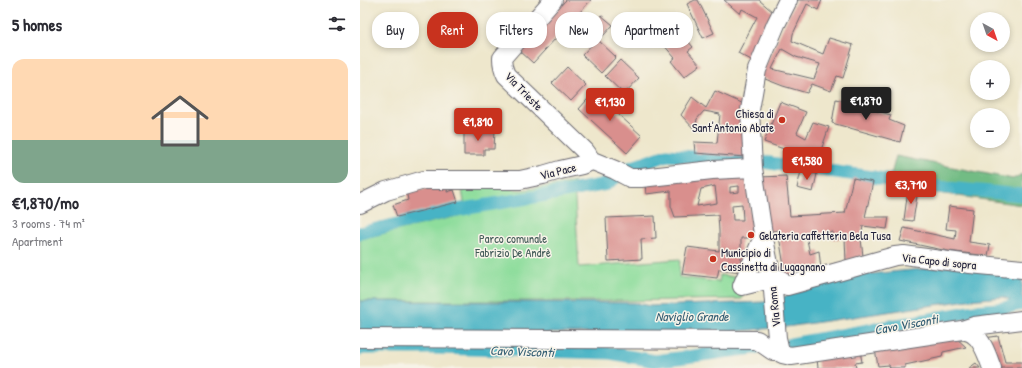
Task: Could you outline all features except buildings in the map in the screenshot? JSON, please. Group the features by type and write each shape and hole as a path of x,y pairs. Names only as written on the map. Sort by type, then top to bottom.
{"street":[{"name":"Via Trieste","path":"553,0 502,58 503,69 506,75 585,151 588,155 588,159"},
{"name":"Via Roma","path":"779,345 777,283 765,244 754,159 750,110 757,81 757,70 776,24 788,0"},
{"name":"Via Pace","path":"360,204 386,191 424,180 520,180 582,165 587,162 588,159 623,174 641,178 712,170 754,159"},
{"name":"Via Capo di sopra","path":"765,244 760,244 742,286 777,283 904,255 970,264 1022,268"},
{"path":"360,338 757,340 773,351 779,345 782,354 791,356 962,330 974,326 1022,320"},
{"path":"962,330 971,332 979,339 992,368"}],"green space":[{"path":"896,156 1013,179 1022,174 1022,205 888,186"},
{"name":"Parco comunale Fabrizio De Andrè","path":"574,182 579,267 680,259 679,277 719,282 720,275 742,278 742,299 614,301 360,301 360,239 466,214 461,184 522,190"}],"water":[{"name":"Naviglio Grande","path":"954,266 1022,272 1022,305 1003,297 968,300 786,327 715,333 360,333 360,301 635,303 650,306 765,302 859,275"}],"waterway":[{"path":"360,233 451,211 607,184 627,169 667,155 762,162 873,177 916,185 1022,195"},
{"name":"Cavo Visconti","path":"791,344 1022,304"},
{"name":"Cavo Visconti","path":"360,349 437,348 610,353 655,361 755,348"}],"place":[{"name":"Chiesa di Sant'Antonio Abate","path":"782,120"},
{"name":"Gelateria caffetteria Bela Tusa","path":"751,235"},
{"name":"Municipio di Cassinetta di Lugagnano","path":"713,259"}]}
